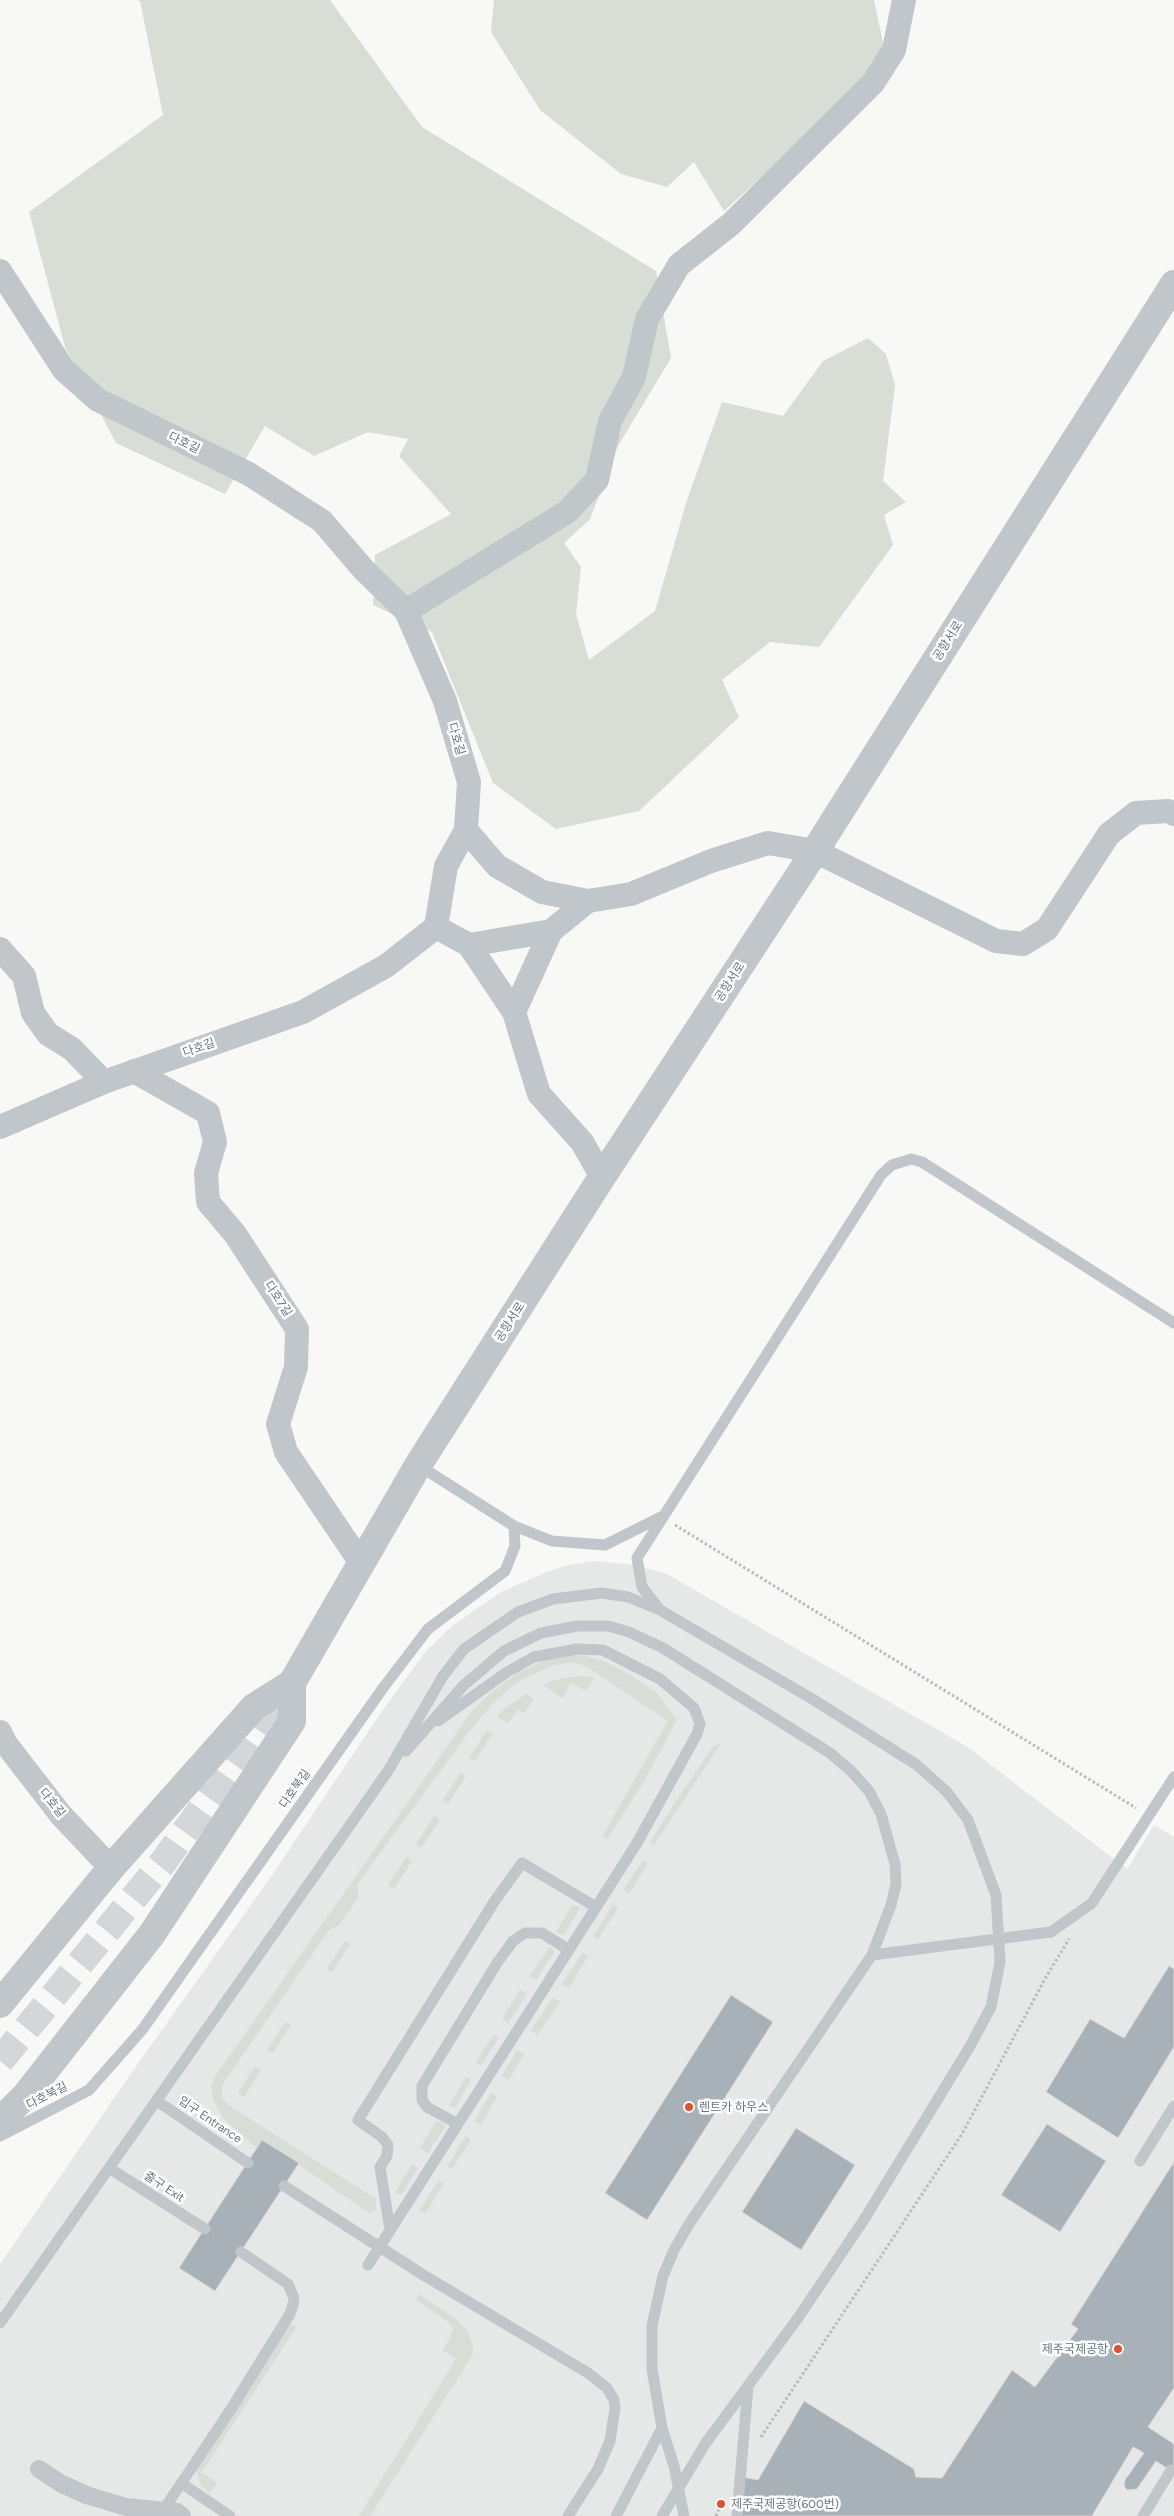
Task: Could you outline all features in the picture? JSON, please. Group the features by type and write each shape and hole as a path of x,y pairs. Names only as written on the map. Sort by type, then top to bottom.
{"street":[{"path":"406,611 567,512 597,480 610,421 634,377 647,319 680,266 731,224 873,83 894,50 904,0"},
{"name":"다호길","path":"0,271 64,370 98,400 249,474 322,521 364,570 406,611 445,701 469,782 466,830 446,866 436,927 386,966 303,1012 104,1082 0,1127"},
{"name":"공항서로","path":"292,1683 418,1465 602,1177 815,851 1174,284"},
{"path":"466,830 497,866 542,892 588,901 631,894 711,862 768,843 815,851 996,941 1023,944 1047,929 1109,834 1136,813 1168,811 1174,814"},
{"path":"514,1012 551,931 588,901"},
{"path":"436,927 469,945 514,1012 539,1094 582,1142 602,1177"},
{"path":"469,945 551,931"},
{"path":"0,949 24,976 33,1013 48,1034 72,1049 104,1082"},
{"name":"다호7길","path":"134,1071 208,1113 215,1142 206,1173 208,1202 234,1234 297,1329 296,1367 278,1424 286,1452 361,1563"},
{"path":"0,2004 111,1868 254,1707 292,1683"},
{"path":"0,2121 26,2096 152,1934 292,1721 292,1683"},
{"name":"다호길","path":"0,1732 6,1744 61,1815 111,1868"},
{"path":"39,2469 60,2483 86,2495 126,2507 161,2513 177,2512 182,2516"}],"lane":[{"path":"660,1610 642,1587 637,1558 661,1517 881,1175 892,1165 911,1159 922,1162 1174,1323"},
{"path":"418,1465 514,1526 552,1541 605,1545 661,1517"},
{"name":"다호북길","path":"0,2136 89,2090 142,2030 383,1688 428,1629 505,1572 515,1546 514,1526"},
{"path":"0,2323 388,1771 443,1676 464,1650 518,1612 552,1599 602,1593 628,1597 660,1610 814,1700 917,1766 947,1792 968,1820 996,1895 1000,1962 991,2006 969,2048 865,2218 798,2318 705,2444 662,2516"},
{"path":"388,1771 464,1685 504,1650 541,1633 577,1626 608,1626 629,1632 663,1648 830,1753 851,1771 869,1791 882,1814 895,1864 896,1884 892,1906 872,1955 674,2250 663,2276 652,2326 652,2369 662,2428 674,2466 684,2516"},
{"path":"368,2265 637,1843 697,1734 700,1724 698,1716 681,1695 660,1679 621,1657 603,1650 577,1649 534,1657 507,1672 422,1732"},
{"path":"872,1955 1051,1932 1092,1903 1174,1777"},
{"path":"390,2230 380,2167 387,2156 388,2145 382,2137 358,2120 494,1902 522,1863 596,1908"},
{"path":"458,2124 427,2106 422,2100 422,2086 497,1963 513,1940 525,1933 542,1933 569,1950"},
{"name":"입구 Entrance","path":"157,2101 248,2163"},
{"path":"1140,2160 1174,2106"},
{"name":"출구 Exit","path":"109,2168 204,2229"},
{"path":"284,2186 380,2247 588,2373 607,2388 615,2408 610,2441 598,2468 568,2516"},
{"path":"161,2513 236,2401 290,2314 293,2305 294,2298 288,2284 241,2252"},
{"path":"737,2516 748,2385"},
{"path":"616,2516 662,2428"},
{"path":"1143,2516 1171,2470"},
{"path":"181,2483 230,2516"}],"path":[{"path":"661,1517 1150,1816"},
{"path":"757,2442 962,2134 1046,1977 1072,1936"},
{"path":"716,2516 724,2498"}],"shaded area":[{"path":"136,0 330,0 422,127 656,271 671,358 618,446 590,519 564,543 581,567 576,614 589,660 655,611 687,500 722,402 783,416 823,361 868,338 886,354 895,385 883,481 906,502 884,515 893,545 819,647 770,642 722,680 739,717 639,811 556,829 493,783 432,632 373,605 375,555 451,514 399,456 408,439 368,432 314,456 265,426 225,494 116,443 65,347 29,212 163,115 140,1"},
{"path":"494,0 874,0 887,62 724,211 694,162 667,187 621,174 540,110 491,32"},
{"name":"제주국제공항","path":"593,1561 627,1564 665,1573 966,1746 1127,1869 1154,1825 1174,1837 1174,2516 0,2516 0,2264 132,2072 266,1884 382,1711 426,1651 451,1627 499,1593 564,1566"},
{"path":"565,1655 586,1656 606,1662 629,1674 657,1693 677,1720 643,1783 607,1839 602,1837 668,1721 586,1666 572,1662 551,1666 517,1682 493,1703 468,1733 357,1885 359,1897 339,1925 329,1930 222,2085 222,2097 228,2105 376,2199 376,2209 369,2213 263,2140 257,2148 223,2118 213,2098 211,2087 214,2078 472,1711 489,1694 516,1674 538,1663"},
{"path":"576,1676 594,1677 586,1691 571,1683 562,1698 543,1685 554,1680"},
{"path":"526,1694 534,1699 524,1713 518,1710 508,1723 497,1717 503,1710"},
{"path":"487,1730 493,1733 475,1761 469,1758"},
{"path":"721,1743 654,1845 650,1842 676,1801 713,1747"},
{"path":"461,1772 466,1776 448,1804 443,1800"},
{"path":"434,1816 440,1820 421,1848 416,1844"},
{"path":"406,1857 412,1861 394,1889 388,1886"},
{"path":"643,1860 648,1863 629,1894 623,1890"},
{"path":"573,1904 580,1908 563,1936 556,1932"},
{"path":"613,1905 618,1908 598,1939 593,1936"},
{"path":"345,1941 350,1944 332,1972 327,1969"},
{"path":"549,1947 555,1951 536,1980 530,1976"},
{"path":"582,1953 588,1956 569,1988 562,1984"},
{"path":"520,1990 527,1994 508,2023 502,2019"},
{"path":"553,1998 560,2002 537,2035 531,2030"},
{"path":"285,2022 291,2025 273,2053 267,2050"},
{"path":"494,2034 499,2037 481,2066 476,2062"},
{"path":"517,2050 524,2054 509,2080 502,2076"},
{"path":"255,2066 261,2070 244,2097 238,2093"},
{"path":"466,2077 471,2080 455,2108 449,2105"},
{"path":"491,2093 497,2096 481,2125 474,2121"},
{"path":"437,2120 446,2125 428,2153 420,2148"},
{"path":"466,2136 471,2140 452,2169 447,2166"},
{"path":"412,2164 418,2168 401,2195 395,2192"},
{"path":"439,2180 444,2183 425,2214 419,2211"},
{"path":"419,2294 457,2320 468,2332 473,2347 472,2356 370,2516 359,2516 456,2359 442,2350 449,2341 453,2328 448,2322 416,2300"},
{"path":"290,2324 297,2326 202,2472 217,2483 209,2493 201,2485 196,2470"}],"building":[{"path":"1169,1966 1174,1969 1174,2047 1118,2138 1046,2092 1090,2019 1124,2038"},
{"name":"렌트카 하우스","path":"731,1995 773,2022 647,2220 605,2193"},
{"path":"1047,2124 1106,2161 1060,2232 1001,2195"},
{"path":"796,2128 855,2165 801,2250 742,2212"},
{"path":"262,2140 299,2163 215,2291 179,2268"},
{"name":"제주국제공항","path":"1174,2162 1174,2388 1148,2427 1174,2444 1174,2473 1156,2461 1137,2489 1127,2490 1124,2486 1125,2480 1144,2453 1133,2447 1092,2516 739,2516 742,2477 758,2480 804,2401 914,2469 916,2477 942,2478 1012,2370 1035,2387 1078,2329 1071,2324"}],"tunnel":[{"path":"0,2061 164,1861 292,1683"}],"place":[{"name":"렌트카 하우스","path":"689,2107"},
{"name":"제주국제공항","path":"1118,2349"},
{"name":"제주국제공항(600번)","path":"721,2504"}]}
